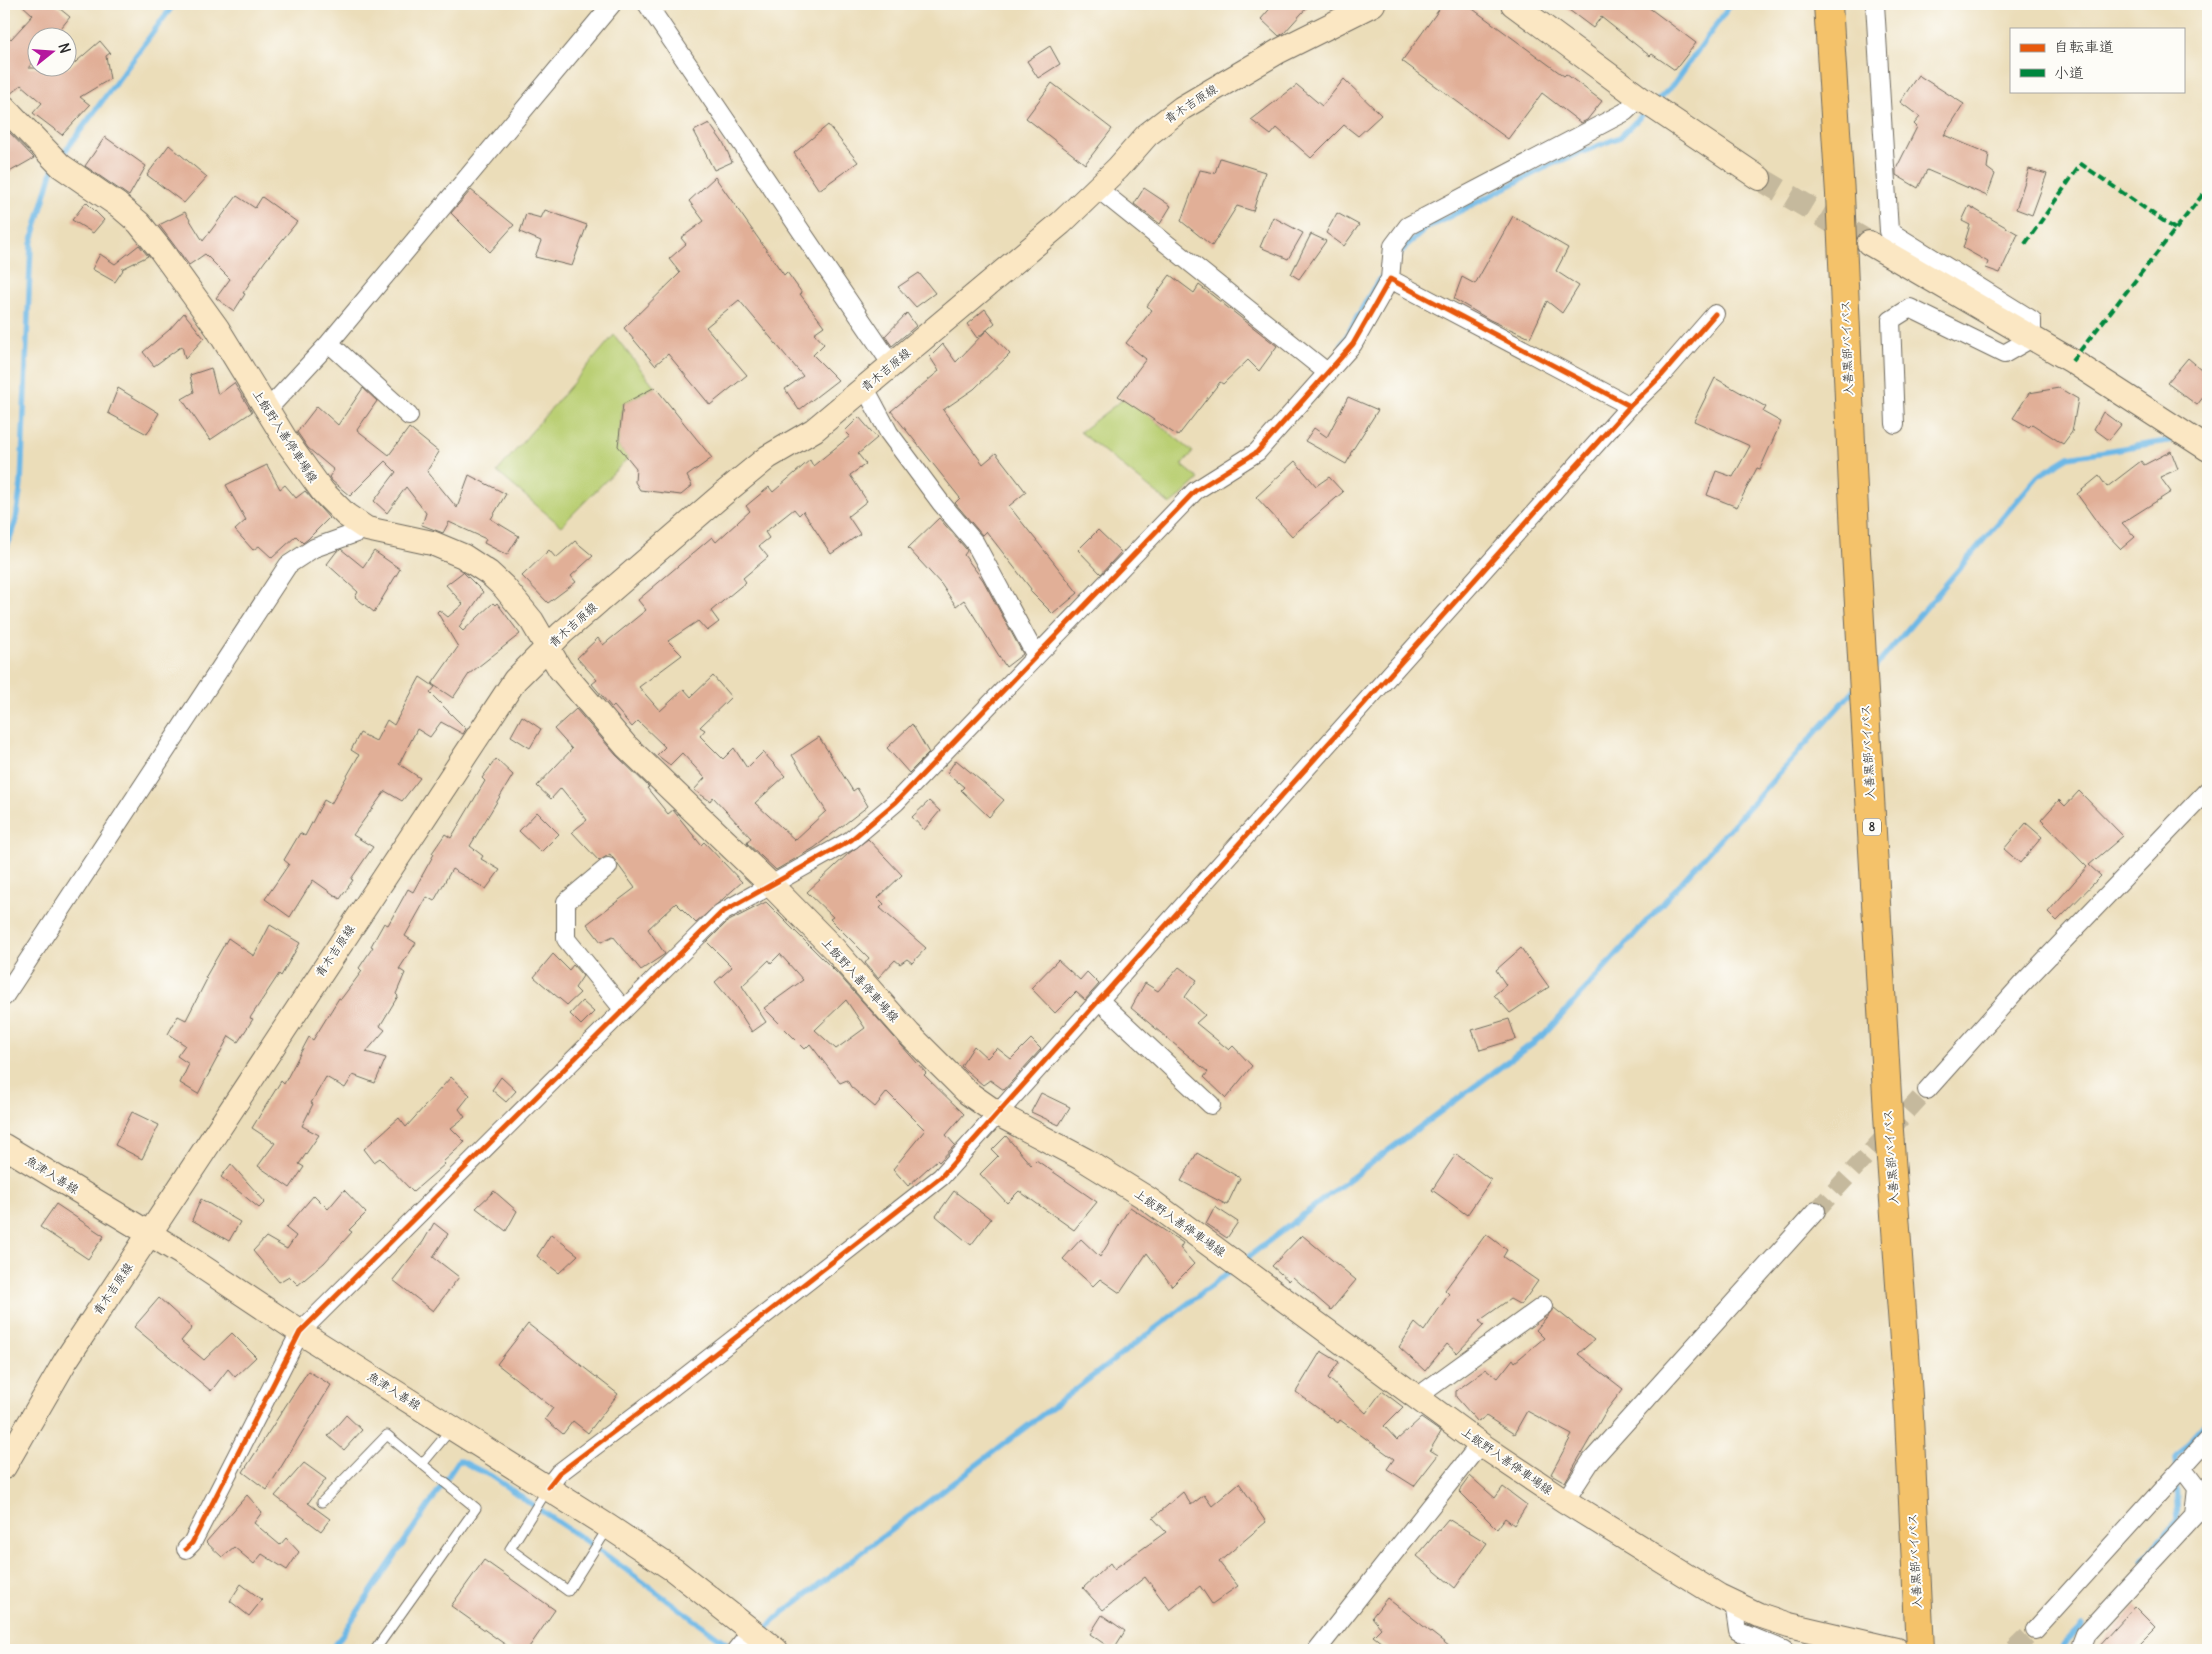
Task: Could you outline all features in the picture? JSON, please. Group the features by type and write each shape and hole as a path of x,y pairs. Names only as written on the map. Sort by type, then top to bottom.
{"highway":[{"name":"入善黒部バイパス","path":"1828,4 1840,194 1855,544 1888,1121 1908,1396 1920,1650"}],"main road":[{"name":"青木吉原線","path":"4,1467 66,1360 284,1027 515,680 562,633 723,494 768,457 814,430 1061,223 1147,135 1182,108 1279,51 1373,4"},
{"path":"1513,4 1640,98 1759,178"},
{"name":"上飯野入善停車場線","path":"4,107 61,166 118,205 139,222 217,328 305,469 323,492 346,515 367,529 432,543 463,556 489,573 504,587 532,621 560,669 626,746 772,886 834,949 941,1067 968,1093 998,1114 1085,1160 1148,1199 1480,1444 1565,1501 1719,1596 1759,1615 1789,1626 1896,1650"},
{"path":"1869,243 2072,361 2208,449"},
{"name":"魚津入善線","path":"4,1146 150,1233 300,1332 609,1527 674,1570 776,1650"}],"street":[{"path":"267,410 329,343 612,4"},
{"path":"647,4 892,365"},
{"path":"1875,4 1889,231 2032,320 2032,338 2004,354 1910,308 1891,320 1895,424"},
{"path":"186,1549 192,1543 300,1332 721,913 851,840 896,802 1195,491 1256,452 1353,344 1390,278 1393,246 1408,226 1626,112 1640,98"},
{"path":"1097,188 1328,373"},
{"path":"1390,278 1630,406"},
{"path":"548,1488 559,1473 673,1387 941,1177 1630,406 1661,376 1715,314"},
{"path":"329,343 409,416"},
{"path":"865,388 890,433 941,502 975,543 1036,656"},
{"path":"4,997 288,565 314,548 367,529"},
{"path":"1927,1090 2021,985 2208,790"},
{"path":"608,867 566,902 566,939 624,1009"},
{"path":"1100,1000 1211,1105"},
{"path":"1565,1501 1591,1461 1816,1211"},
{"path":"1417,1397 1543,1306"},
{"path":"2034,1630 2208,1439"},
{"path":"1317,1650 1480,1444"},
{"path":"2079,1650 2085,1634 2194,1516 2197,1488 2182,1468"},
{"path":"1734,1604 1738,1631 1784,1650"},
{"path":"736,1650 752,1630"}],"lane":[{"path":"422,1464 452,1427"},
{"path":"322,1502 387,1435 476,1508 375,1650"},
{"path":"548,1488 510,1549 568,1590 609,1527"}],"green space":[{"path":"614,335 655,387 623,404 618,446 628,458 561,526 497,472"},
{"path":"1126,397 1193,452 1182,465 1199,479 1171,505 1080,432"}],"building":[{"path":"21,4 54,4 70,17 61,28 28,28 28,78 78,78 78,60 100,41 110,53 106,56 110,79 80,97 90,105 62,135 33,113 42,103 21,85 9,95 4,94 4,32 11,39 33,15"},
{"path":"1274,4 1310,4 1284,33 1279,36 1261,19"},
{"path":"1443,4 1466,4 1564,76 1566,74 1602,101 1587,120 1581,123 1542,93 1508,139 1402,61"},
{"path":"1561,4 1644,4 1696,43 1675,70 1652,54 1650,56 1601,17 1593,28"},
{"path":"1050,46 1060,64 1038,78 1027,61"},
{"path":"1918,75 1964,104 1944,135 1989,154 1987,168 1995,174 1987,196 1927,170 1918,188 1896,175 1896,169 1917,127 1914,124 1920,117 1900,102"},
{"path":"1344,79 1381,115 1358,136 1344,125 1311,158 1277,128 1271,135 1251,120 1297,85 1322,106"},
{"path":"1052,83 1112,129 1085,164 1026,118"},
{"path":"709,123 724,144 732,162 714,170 694,131"},
{"path":"828,125 858,162 819,190 794,153"},
{"path":"8,131 34,158 4,175 4,136"},
{"path":"105,137 146,166 129,196 85,166"},
{"path":"169,145 207,177 184,203 147,175"},
{"path":"1220,158 1265,172 1253,211 1237,206 1212,246 1181,221 1200,170 1215,173"},
{"path":"2029,169 2047,174 2032,215 2016,209"},
{"path":"715,177 784,275 787,272 802,293 800,294 824,326 814,333 824,344 813,355 838,380 799,410 785,389 803,376 739,300 706,327 747,375 710,405 668,354 655,365 624,328 680,273 669,259 686,244 681,238 704,221 689,201"},
{"path":"1144,188 1171,206 1160,224 1134,204"},
{"path":"471,190 514,225 490,252 451,213"},
{"path":"237,196 255,208 262,197 297,222 265,261 243,293 245,294 234,311 216,298 230,279 205,254 189,265 159,225 185,212 203,241"},
{"path":"86,202 104,220 93,233 72,220"},
{"path":"1969,206 2018,234 2000,273 1986,268 1988,262 1963,248 1970,225 1962,221"},
{"path":"545,210 587,225 572,266 535,257 541,241 520,232 526,214 541,218"},
{"path":"1337,213 1359,225 1344,246 1326,233"},
{"path":"1513,216 1568,248 1556,271 1579,286 1562,313 1547,301 1530,338 1490,320 1454,299 1462,277 1475,284"},
{"path":"1273,217 1303,233 1288,259 1260,247"},
{"path":"1311,234 1326,241 1299,279 1291,274"},
{"path":"139,245 148,256 122,269 115,282 92,269 100,254 115,264"},
{"path":"919,273 935,293 916,307 898,287"},
{"path":"1170,275 1194,293 1199,285 1277,346 1259,371 1248,360 1223,384 1220,382 1178,436 1118,396 1146,359 1126,343 1152,310 1147,306"},
{"path":"985,309 995,323 977,338 967,324"},
{"path":"184,313 204,338 185,359 182,346 154,366 143,352 169,330"},
{"path":"907,313 916,326 892,346 885,336"},
{"path":"987,330 1010,354 974,389 943,410 983,464 996,453 1026,492 1009,506 1078,593 1053,614 1030,591 1031,589 986,531 982,535 955,503 960,498 891,411 939,371 930,357 943,344 956,362"},
{"path":"2188,358 2208,375 2208,391 2197,405 2167,383"},
{"path":"211,368 218,395 234,383 252,412 210,440 182,399 194,392 190,375"},
{"path":"1715,378 1766,407 1763,412 1781,422 1760,469 1757,468 1737,507 1707,495 1716,471 1733,477 1750,446 1694,421"},
{"path":"655,387 712,458 687,476 692,486 681,495 640,490 635,482 636,468 618,446 623,404"},
{"path":"118,388 159,413 147,434 108,413"},
{"path":"363,388 377,401 357,430 389,455 409,428 439,452 427,471 457,508 469,475 506,494 491,519 519,536 507,555 484,543 486,539 449,522 443,533 422,525 426,513 406,487 387,513 374,501 396,472 385,461 350,496 332,481 329,477 334,470 308,448 297,432 317,406 338,425"},
{"path":"2059,388 2078,399 2072,432 2063,444 2032,424 2029,427 2013,418 2029,393"},
{"path":"1348,397 1378,410 1350,454 1346,464 1305,441 1314,428 1327,437"},
{"path":"2103,412 2121,425 2109,440 2094,429"},
{"path":"859,417 877,438 858,454 866,464 850,475 867,501 848,516 860,534 831,554 803,511 799,515 794,509 765,532 769,538 759,546 768,557 743,578 746,582 711,611 719,622 707,631 698,621 668,641 682,655 639,687 660,711 684,689 691,697 713,676 731,697 700,727 705,730 700,736 723,759 734,748 747,768 763,752 785,776 755,803 795,840 826,811 792,755 819,737 853,791 857,788 868,806 814,848 776,870 747,843 751,838 713,797 710,801 694,790 705,778 682,753 670,765 657,755 665,747 638,721 632,727 614,706 612,708 592,684 597,680 577,658 598,638 603,645 646,610 638,600 712,537 716,542 750,511 746,506 769,487 773,492 810,460 813,466 850,436 845,431"},
{"path":"2171,451 2178,469 2160,477 2171,492 2122,523 2135,537 2121,549 2102,529 2077,494 2099,476 2107,487 2141,461 2144,465"},
{"path":"1295,461 1316,486 1329,477 1343,492 1292,536 1256,497"},
{"path":"267,465 280,489 285,485 296,498 305,491 329,518 303,543 296,536 272,558 259,546 253,550 235,530 246,520 226,485"},
{"path":"939,518 966,549 967,551 964,555 983,580 1023,654 1006,667 964,600 956,606 941,584 908,548"},
{"path":"1098,530 1121,552 1101,574 1078,550"},
{"path":"575,541 593,556 571,576 576,582 548,603 522,576 549,550 556,558"},
{"path":"341,549 363,567 374,551 400,569 374,612 355,597 358,592 327,564 337,551"},
{"path":"463,572 483,592 459,627 463,631 493,603 495,605 497,603 520,634 469,674 453,698 432,684 458,647 437,612 439,610 448,617 463,604 446,585"},
{"path":"420,677 435,687 430,693 466,729 463,734 441,722 430,737 417,729 399,764 420,778 402,801 385,791 353,835 373,847 351,879 353,880 340,899 313,880 290,917 265,899 289,864 284,860 300,833 305,836 324,800 331,804 359,755 351,750 360,733 376,741 387,720 394,725"},
{"path":"576,709 616,755 649,787 647,788 668,814 673,810 701,845 704,842 742,882 696,923 676,903 648,929 665,954 641,970 613,936 601,942 587,924 635,888 610,854 599,861 572,832 587,820 561,788 551,799 537,786 572,749 554,729"},
{"path":"522,716 541,729 530,748 511,736"},
{"path":"912,724 929,753 909,773 887,748"},
{"path":"496,759 513,775 470,846 483,856 481,859 500,870 486,889 452,869 434,901 427,897 405,936 416,943 399,969 405,973 396,994 398,996 380,1026 385,1030 366,1052 386,1058 375,1083 353,1075 345,1088 326,1077 311,1103 313,1104 302,1126 319,1135 299,1164 304,1167 290,1188 258,1166 275,1143 252,1128 281,1081 284,1084 309,1037 313,1040 339,998 341,999 362,971 359,968 373,947 371,946 384,923 388,925 408,889 413,892 434,854 432,853 445,834 451,838 485,781 482,778"},
{"path":"956,760 1004,800 989,817 961,790 964,787 947,773"},
{"path":"2079,791 2123,836 2089,865 2101,876 2057,921 2048,912 2087,867 2041,820 2059,800 2065,806"},
{"path":"929,801 940,811 924,830 912,817"},
{"path":"537,812 559,834 541,852 519,831"},
{"path":"2026,823 2042,837 2020,863 2004,849"},
{"path":"868,839 902,875 878,898 884,904 880,908 926,948 912,963 907,959 900,964 895,960 878,978 865,963 869,958 830,919 833,917 807,892 848,854"},
{"path":"766,902 838,974 926,1073 924,1075 964,1114 946,1135 955,1145 939,1162 937,1160 908,1186 893,1169 925,1130 887,1092 875,1107 851,1087 847,1080 840,1083 810,1044 805,1049 764,1008 803,980 780,954 771,963 769,960 742,986 766,1022 752,1032 736,1007 715,982 732,967 707,942 727,922","holes":["846,1000 865,1028 836,1049 815,1030"]},
{"path":"270,925 300,943 281,976 279,974 250,1018 253,1019 238,1042 229,1036 198,1094 180,1083 189,1064 177,1056 185,1045 168,1034 178,1016 186,1020 207,979 205,978 228,938 254,956"},
{"path":"1521,948 1549,987 1510,1013 1494,995 1506,985 1496,970"},
{"path":"553,954 569,970 573,965 583,976 575,988 580,993 567,1005 534,977"},
{"path":"1058,960 1080,980 1087,972 1099,984 1085,1000 1076,992 1055,1013 1031,988"},
{"path":"1179,967 1197,980 1185,997 1205,1015 1196,1023 1229,1050 1233,1046 1252,1066 1226,1098 1204,1077 1208,1072 1131,1008 1145,983 1158,991"},
{"path":"582,1001 594,1012 581,1025 570,1014"},
{"path":"1509,1019 1516,1039 1480,1050 1472,1030"},
{"path":"1031,1039 1041,1049 1004,1090 990,1080 983,1085 961,1066 974,1046 987,1058 997,1048 1011,1059"},
{"path":"451,1077 470,1095 459,1109 465,1117 451,1128 465,1142 443,1162 445,1164 413,1192 380,1158 374,1162 364,1149 399,1118 406,1127"},
{"path":"501,1077 516,1091 506,1102 492,1090"},
{"path":"1041,1093 1070,1107 1059,1125 1031,1112"},
{"path":"132,1112 159,1125 142,1159 115,1145"},
{"path":"1006,1136 1031,1165 1036,1160 1097,1202 1074,1230 1019,1191 1007,1203 980,1174 998,1156 992,1150"},
{"path":"1197,1153 1240,1178 1227,1205 1181,1181"},
{"path":"1456,1154 1491,1180 1467,1215 1432,1190"},
{"path":"231,1164 265,1202 259,1208 221,1177"},
{"path":"344,1190 366,1213 349,1230 352,1232 324,1263 298,1285 289,1276 279,1282 253,1251 266,1237 287,1249 296,1236 286,1228 314,1195 328,1209"},
{"path":"494,1191 517,1211 506,1231 476,1208"},
{"path":"954,1191 991,1219 971,1245 936,1216"},
{"path":"201,1199 240,1222 229,1241 192,1220"},
{"path":"56,1204 104,1236 88,1259 40,1227"},
{"path":"1130,1207 1183,1243 1180,1248 1194,1264 1172,1286 1147,1253 1120,1293 1100,1279 1093,1286 1063,1259 1081,1239 1100,1257"},
{"path":"1215,1207 1238,1222 1227,1238 1206,1224"},
{"path":"434,1223 448,1234 433,1257 459,1277 433,1311 393,1280 423,1242"},
{"path":"551,1234 578,1255 559,1273 537,1256"},
{"path":"1486,1234 1507,1250 1503,1257 1538,1281 1521,1305 1510,1299 1479,1321 1484,1325 1457,1353 1447,1344 1425,1371 1399,1347 1415,1323 1424,1331 1449,1294 1445,1290"},
{"path":"1302,1235 1356,1280 1331,1310 1293,1277 1289,1281 1272,1266"},
{"path":"159,1298 192,1328 181,1341 204,1360 232,1333 256,1357 235,1377 228,1369 211,1391 134,1327"},
{"path":"1554,1308 1594,1340 1578,1354 1623,1389 1606,1411 1565,1482 1551,1474 1572,1435 1527,1411 1514,1434 1486,1416 1478,1422 1456,1397 1456,1391 1486,1369 1498,1378 1513,1359 1515,1362 1544,1338 1536,1330"},
{"path":"528,1324 618,1394 588,1433 573,1421 563,1434 545,1419 553,1408 497,1364"},
{"path":"1321,1351 1339,1362 1328,1378 1366,1413 1382,1391 1403,1407 1384,1426 1397,1440 1421,1418 1441,1432 1430,1450 1438,1455 1414,1486 1387,1469 1394,1459 1340,1420 1338,1423 1296,1392"},
{"path":"308,1371 331,1385 267,1490 243,1472"},
{"path":"346,1415 362,1430 344,1450 328,1436"},
{"path":"304,1463 326,1479 308,1503 330,1519 321,1531 275,1496"},
{"path":"1470,1476 1495,1498 1503,1487 1527,1505 1514,1525 1505,1518 1497,1529 1459,1491"},
{"path":"1239,1483 1266,1522 1219,1562 1238,1586 1212,1604 1200,1586 1170,1610 1145,1577 1103,1610 1083,1588 1110,1563 1114,1569 1166,1532 1153,1518 1183,1492 1191,1505 1204,1495 1212,1506"},
{"path":"247,1495 262,1512 254,1523 280,1545 286,1538 299,1552 287,1570 262,1554 254,1564 234,1547 222,1557 206,1542"},
{"path":"1448,1519 1487,1543 1455,1588 1417,1556"},
{"path":"484,1560 555,1610 527,1650 513,1650 451,1606"},
{"path":"241,1584 262,1600 249,1616 230,1601"},
{"path":"1387,1598 1454,1650 1391,1650 1373,1636 1381,1628 1372,1617"},
{"path":"2135,1606 2156,1627 2133,1650 2095,1650"},
{"path":"1102,1615 1125,1631 1113,1650 1090,1634"}],"waterway":[{"path":"60,158 174,4"},
{"path":"1655,103 1674,84 1731,4"},
{"path":"1397,258 1406,246 1427,228 1550,165 1620,137 1648,109"},
{"path":"4,555 16,520 21,484 31,244 53,168"},
{"path":"1342,344 1373,289 1382,277"},
{"path":"1872,671 2038,476 2069,457 2179,439"},
{"path":"1243,1261 1545,1034 1854,690"},
{"path":"763,1633 776,1618 1233,1269"},
{"path":"2176,1469 2175,1457 2208,1420"},
{"path":"332,1650 459,1460 491,1476 606,1555 734,1649"},
{"path":"2142,1560 2178,1520 2176,1481"},
{"path":"2059,1650 2082,1626"},
{"path":"749,1650 757,1640"}],"tunnel":[{"path":"1759,178 1869,243"},
{"path":"1816,1211 1927,1090"},
{"path":"2014,1650 2035,1630"}],"marked path":[{"path":"2025,244 2081,164 2175,229"},
{"path":"2072,361 2208,188"}],"cycle path":[{"path":"186,1549 192,1543 300,1332 721,913 851,840 896,802 1195,491 1257,452 1353,344 1390,279 1630,406"},
{"path":"548,1487 559,1473 657,1399 941,1177 1630,406 1661,376 1715,314"}]}
